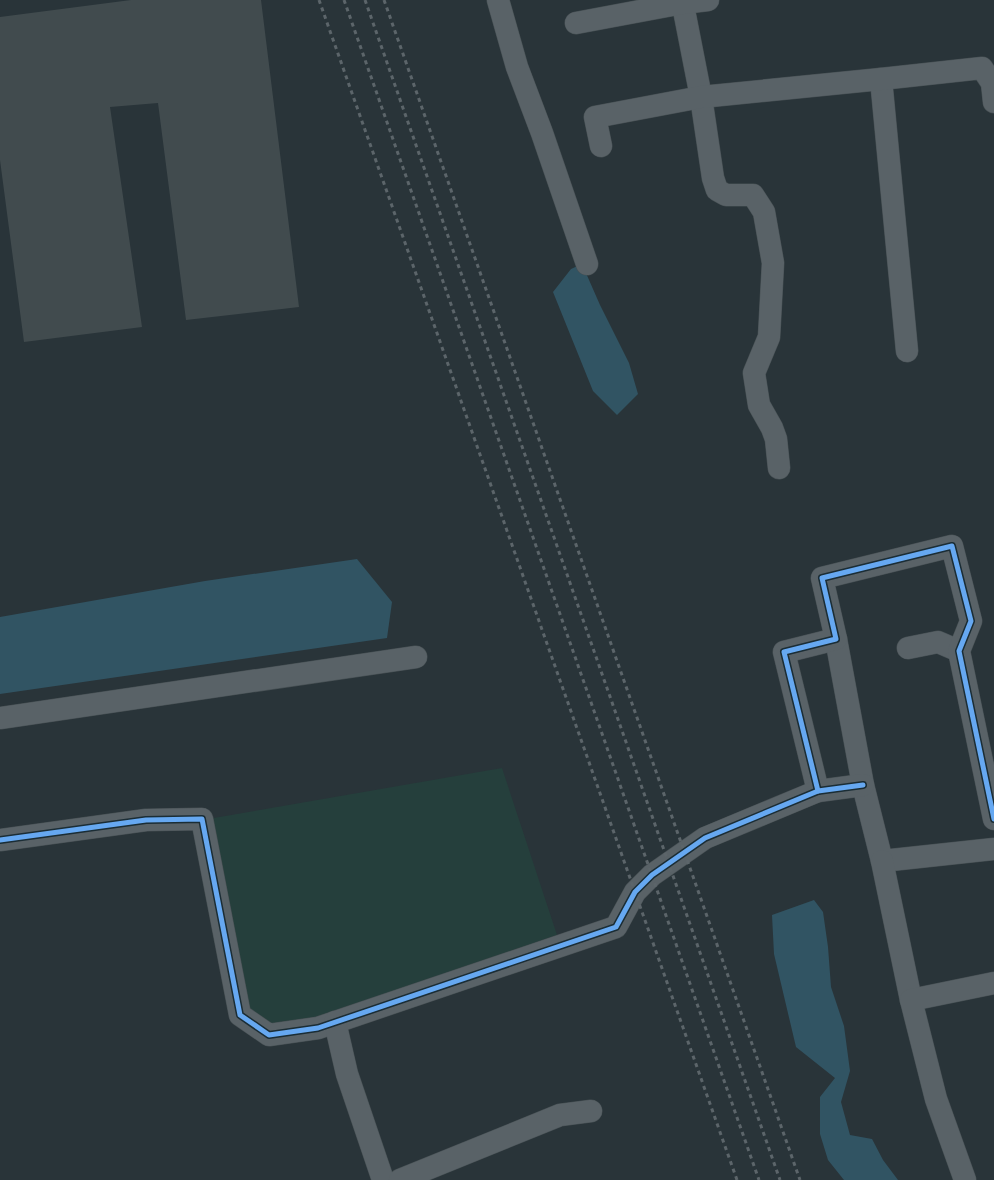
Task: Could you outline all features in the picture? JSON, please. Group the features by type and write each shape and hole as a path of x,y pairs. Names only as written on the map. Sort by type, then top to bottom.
{"street":[{"path":"498,0 517,67 542,133 587,264"},
{"path":"576,23 682,2 708,0"},
{"path":"682,2 701,97 713,178 717,190 726,195 753,195 764,212 773,263 769,338 754,373 759,405 772,428 776,439 779,468"},
{"path":"601,146 595,117 701,97 881,79 988,66 994,102"},
{"path":"881,79 907,351"},
{"path":"966,1180 936,1100 911,1000 882,861 863,785 836,639 822,578 952,546 971,621 959,651 994,819"},
{"path":"818,792 784,652 836,639"},
{"path":"908,648 938,642 959,651"},
{"path":"0,718 416,657"},
{"path":"0,840 146,820 202,819 240,1015 269,1035 318,1028 616,927 635,892 652,875 705,838 818,792 863,785"},
{"path":"882,861 994,849"},
{"path":"911,1000 994,983"},
{"path":"335,1022 347,1074 383,1180"},
{"path":"400,1180 560,1115 591,1111"}],"green space":[{"path":"502,768 557,935 322,1016 270,1026 250,1011 208,819"}],"water":[{"path":"582,264 600,305 629,363 638,394 617,415 593,391 553,292 571,269"},
{"path":"357,559 392,602 387,638 0,694 0,617 205,581"},
{"path":"814,900 823,912 828,947 831,987 844,1026 850,1071 841,1102 850,1135 872,1139 883,1160 898,1180 844,1180 828,1160 820,1134 820,1097 835,1078 796,1047 774,954 772,915"}],"building":[{"path":"131,0 261,0 299,307 186,320 158,103 110,107 142,327 24,342 0,160 0,17"}],"railway":[{"path":"319,0 737,1180"},
{"path":"344,0 759,1180"},
{"path":"365,0 780,1180"},
{"path":"384,0 800,1180"}],"cycle path":[{"path":"818,791 784,652 836,639 822,578 952,546 971,621 959,651 994,819"},
{"path":"0,840 146,820 202,819 240,1015 269,1035 318,1028 616,927 635,892 652,875 705,838 818,791 863,785"}]}
